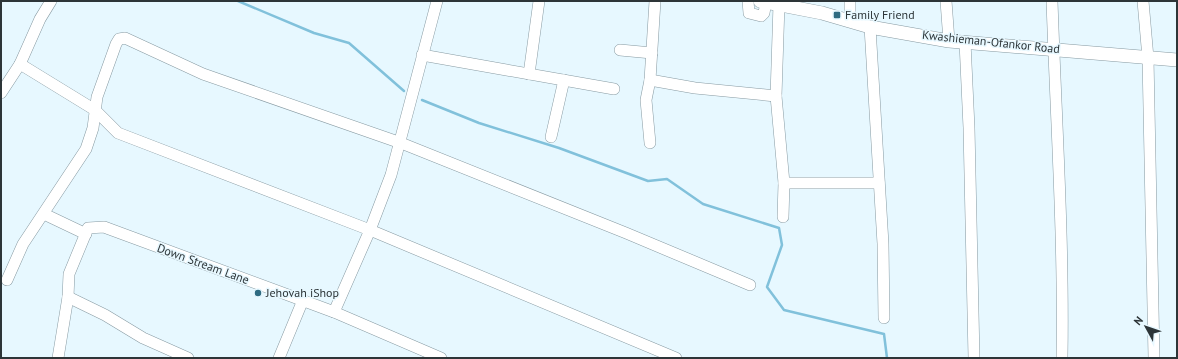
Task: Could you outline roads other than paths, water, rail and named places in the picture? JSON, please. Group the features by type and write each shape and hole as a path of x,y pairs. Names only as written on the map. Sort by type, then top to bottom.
{"main road":[{"name":"Kwashieman-Ofankor Road","path":"768,2 850,20 870,27 949,41 1177,60"}],"street":[{"path":"1,93 20,64 40,19 51,1"},
{"path":"334,312 370,230 391,175 401,143 422,55 437,1"},
{"path":"529,74 539,1"},
{"path":"650,143 646,100 650,80 655,1"},
{"path":"748,1 749,12 761,16 764,13 768,2"},
{"path":"850,1 850,20"},
{"path":"946,1 949,41"},
{"path":"1052,1 1060,172 1063,295 1062,358"},
{"path":"1143,1 1148,58 1154,358"},
{"path":"768,2 784,183 783,217"},
{"path":"870,27 883,244 884,318"},
{"path":"6,280 23,244 86,149 93,128 97,97 116,44 119,39 125,38 203,74 401,143 626,232 750,285"},
{"path":"966,42 974,358"},
{"path":"620,50 652,53"},
{"path":"422,55 614,89"},
{"path":"20,64 95,110 118,133 370,230 676,358"},
{"path":"551,137 564,80"},
{"path":"650,80 695,88 776,96"},
{"path":"784,183 879,183"},
{"path":"44,214 86,234 69,274 68,297 58,358"},
{"name":"Down Stream Lane","path":"86,234 88,228 104,227 334,312 441,358"},
{"path":"68,297 104,315 143,338 188,358"},
{"path":"279,358 303,300"}],"waterway":[{"path":"238,1 314,33 349,43 404,91"},
{"path":"422,100 479,123 559,148 648,181 667,179 703,204 779,228 782,245 767,287 784,310 884,334 887,358"}],"place":[{"name":"Family Friend","path":"837,15"},
{"name":"Jehovah iShop","path":"258,293"}]}
